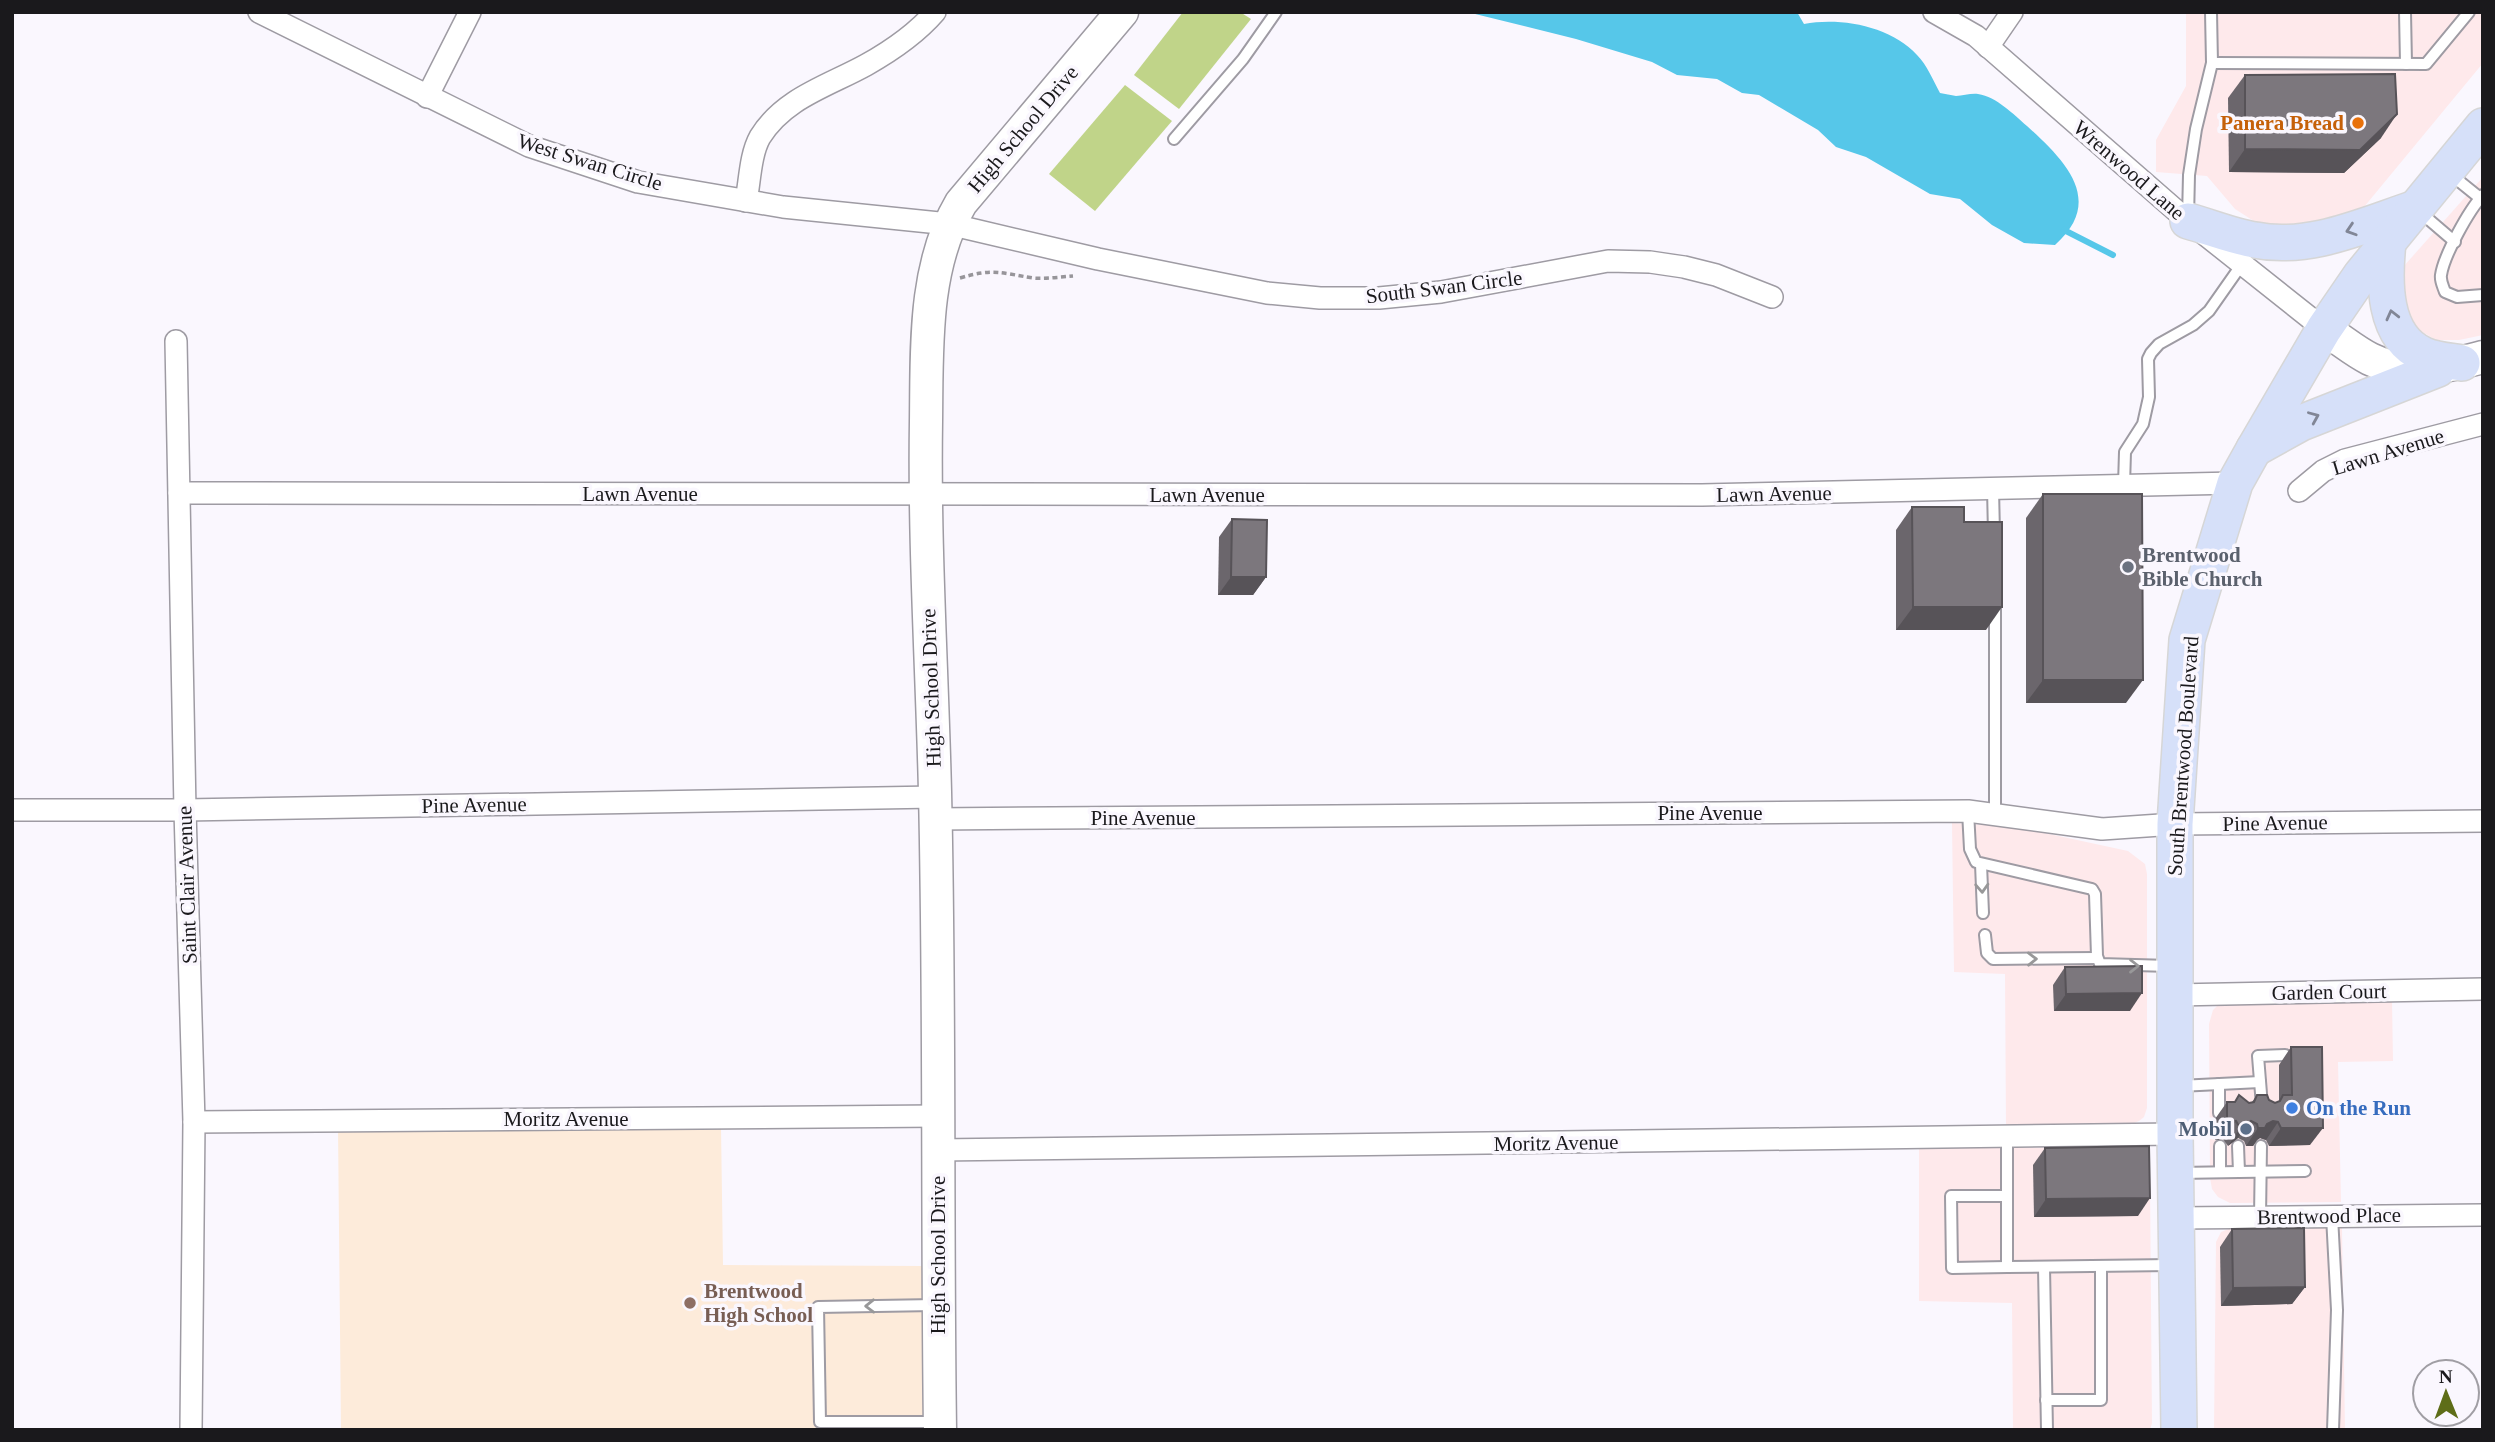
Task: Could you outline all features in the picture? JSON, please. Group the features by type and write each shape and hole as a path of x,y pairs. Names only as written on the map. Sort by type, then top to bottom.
{"main road":[{"name":"South Brentwood Boulevard","path":"2179,1430 2175,1173 2175,824 2187,640 2235,482 2254,449 2324,329 2361,275 2483,126"},
{"path":"2188,221 2255,240 2299,242 2334,236 2416,208"},
{"path":"2388,242 2385,271 2393,323 2400,337 2410,348 2426,356 2461,363"},
{"path":"2254,449 2301,423 2461,363"}],"street":[{"path":"427,97 470,12"},
{"path":"746,201 759,139 776,117 824,85 865,65 904,41 935,12"},
{"name":"High School Drive","path":"940,1426 935,808 925,495 928,332 934,285 939,249 961,203 1122,12"},
{"name":"Wrenwood Lane","path":"1934,12 1976,36 2188,221 2324,329"},
{"path":"1988,47 2012,12"},
{"name":"West Swan Circle","path":"266,14 427,97 530,146 638,182 783,207 949,224"},
{"name":"South Swan Circle","path":"949,224 1098,259 1267,293 1320,298 1379,298 1441,292 1608,261 1650,262 1684,267 1716,275 1772,297"},
{"path":"2324,329 2371,359 2398,368 2420,371 2461,363"},
{"name":"Saint Clair Avenue","path":"176,341 194,1122 191,1430"},
{"name":"Lawn Avenue","path":"2299,491 2323,471 2345,460 2483,424"},
{"name":"Lawn Avenue","path":"179,493 1702,495 2235,482"},
{"name":"Pine Avenue","path":"12,810 935,808 1968,811 2102,829 2175,824 2483,821"},
{"name":"Garden Court","path":"2175,980 2483,989"},
{"name":"Moritz Avenue","path":"194,1122 938,1116"},
{"name":"Moritz Avenue","path":"938,1150 2175,1134"},
{"name":"Brentwood Place","path":"2176,1218 2483,1215"}],"lane":[{"path":"1174,139 1242,59 1276,12"},
{"path":"2188,221 2189,175 2196,129 2212,63 2211,12"},
{"path":"2405,12 2406,64"},
{"path":"2212,63 2426,64 2469,12"},
{"path":"2446,171 2481,197 2472,206 2447,256 2440,278 2445,292 2457,297 2483,295"},
{"path":"2416,208 2438,230 2455,242"},
{"path":"2124,485 2125,452 2143,424 2149,397 2148,359 2151,353 2159,344 2193,325 2209,311 2242,264"},
{"path":"1993,488 1994,540"},
{"path":"1995,590 1995,813"},
{"path":"1968,811 1970,849 1976,862 2092,889 2095,894 2097,958 2101,964 2175,980"},
{"path":"1981,864 1983,912"},
{"path":"1985,935 1986,953 1993,959 2097,958"},
{"path":"2263,1113 2258,1056 2285,1055"},
{"path":"2175,1087 2219,1084 2236,1088 2260,1082"},
{"path":"2219,1084 2219,1113"},
{"path":"2007,1137 2007,1268"},
{"path":"2220,1146 2220,1172"},
{"path":"2238,1146 2239,1172"},
{"path":"2260,1217 2261,1146"},
{"path":"2175,1173 2305,1171"},
{"path":"2006,1196 1951,1196 1952,1268 2177,1265"},
{"path":"2332,1216 2337,1310 2333,1430"},
{"path":"2046,1400 2102,1400 2101,1266"},
{"path":"2044,1267 2047,1430"},
{"path":"938,1305 818,1307 820,1422 940,1426"}],"path":[{"path":"934,285 974,273 991,271 1034,278 1081,275 1089,271 1098,259"}],"shaded area":[{"path":"2186,12 2483,12 2483,63 2364,207 2342,222 2316,231 2260,225 2235,209 2207,176 2156,172 2156,140 2186,86"},
{"path":"2483,177 2483,335 2459,340 2436,340 2414,327 2401,312 2404,266"},
{"path":"1952,823 2017,827 2128,851 2145,864 2147,1108 2144,1117 2139,1121 2129,1125 2006,1127 2005,974 1954,972"},
{"path":"2392,1000 2393,1061 2338,1062 2341,1202 2230,1203 2218,1197 2212,1189 2210,1178 2209,1024 2213,1010 2218,1005 2229,1003"},
{"path":"338,1127 721,1127 723,1265 925,1266 926,1430 341,1430"},
{"path":"1919,1147 2123,1148 2150,1183 2150,1430 2013,1430 2012,1303 1919,1301"},
{"path":"2231,1228 2342,1228 2345,1430 2214,1430 2216,1242 2221,1232"}],"green space":[{"path":"1183,12 1240,12 1251,19 1179,109 1134,75"},
{"path":"1125,85 1172,121 1095,211 1049,174"}],"water":[{"path":"1467,12 1797,12 1804,24 1833,22 1864,26 1906,45 1927,68 1940,93 1985,96 2027,126 2066,167 2074,181 2078,197 2077,212 2070,228 2055,245 2024,243 1992,225 1960,199 1930,194 1866,157 1836,147 1818,130 1759,95 1742,93 1717,79 1677,75 1652,62 1576,39"}],"building":[{"path":"2395,74 2397,114 2360,150 2245,149 2245,75"},
{"path":"2043,494 2142,494 2143,680 2043,680"},
{"path":"1912,507 1964,507 1964,522 2002,522 2002,607 1913,607"},
{"path":"1232,519 1267,520 1266,577 1231,577"},
{"path":"2142,966 2142,993 2066,994 2065,967"},
{"path":"2291,1047 2322,1047 2323,1128 2281,1128 2278,1122 2273,1121 2265,1128 2258,1128 2257,1124 2251,1121 2240,1128 2236,1121 2227,1123 2227,1102 2235,1102 2239,1095 2249,1103 2254,1102 2257,1095 2267,1095 2269,1100 2275,1103 2280,1101 2283,1095 2292,1095"},
{"path":"2149,1146 2150,1198 2046,1199 2045,1148"},
{"path":"2304,1228 2305,1287 2233,1288 2232,1229"}],"waterway":[{"path":"2064,230 2113,255"}],"place":[{"name":"Panera Bread","path":"2358,123"},
{"name":"Brentwood Bible Church","path":"2128,567"},
{"name":"On the Run","path":"2292,1108"},
{"name":"Mobil","path":"2246,1129"},
{"name":"Brentwood High School","path":"690,1303"}]}
